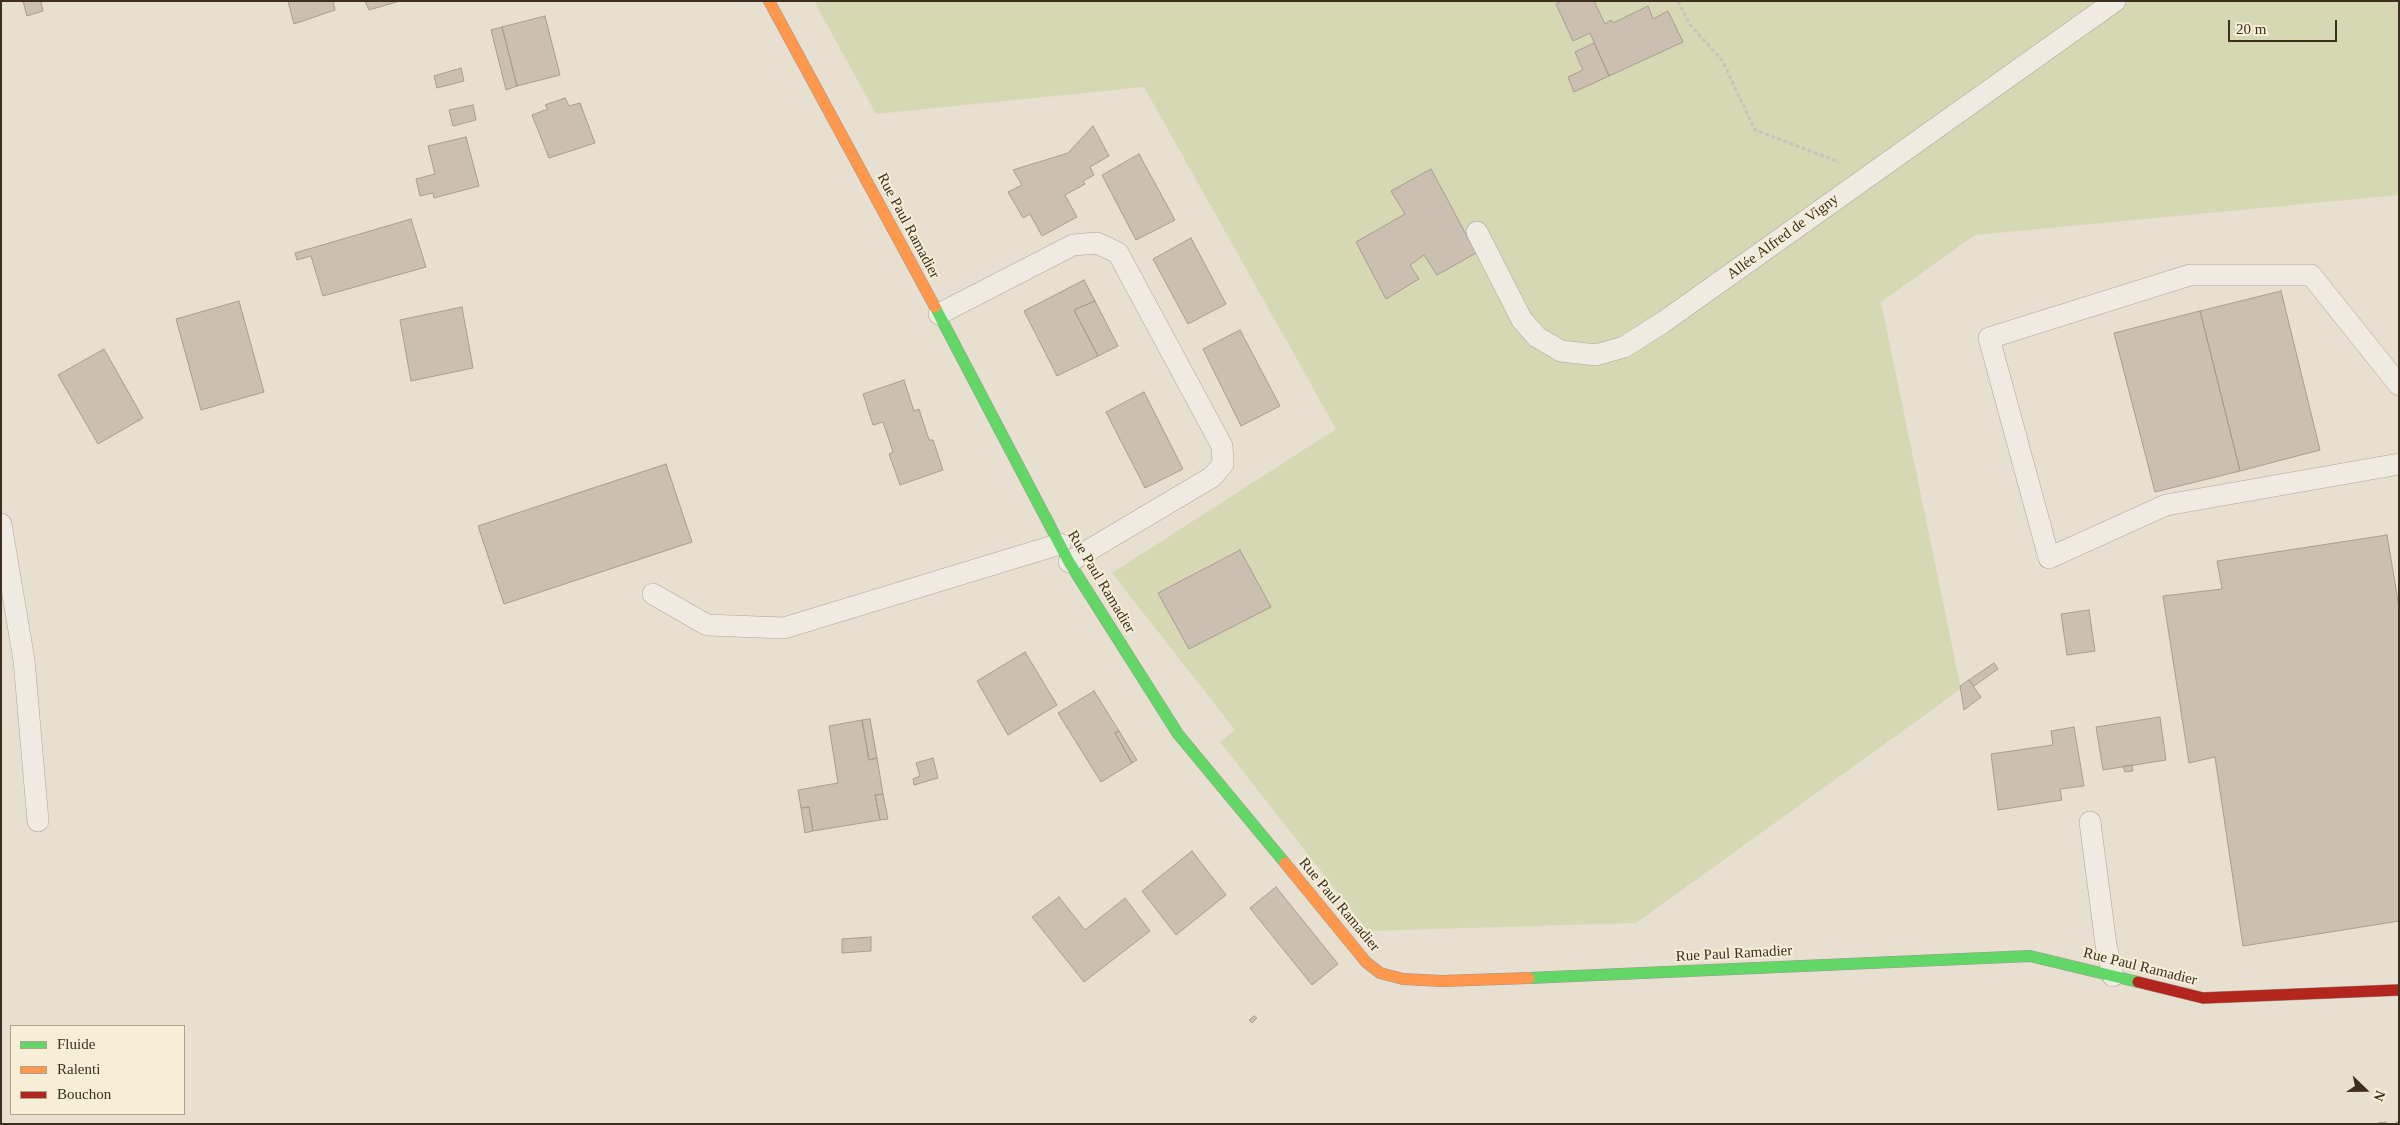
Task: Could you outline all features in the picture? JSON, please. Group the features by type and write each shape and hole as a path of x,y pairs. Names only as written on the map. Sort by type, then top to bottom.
{"street":[{"name":"Rue Paul Ramadier","path":"769,1 939,314 1065,553 1178,734 1366,962 1380,973 1403,979 1442,981 1715,971 2030,956 2054,960 2203,998 2399,990"}],"lane":[{"name":"Allée Alfred de Vigny","path":"1477,232 1522,320 1537,337 1561,351 1596,355 1624,347 1662,323 1870,173 2115,1"},
{"path":"653,594 708,625 784,628 1065,553 1212,477 1223,464 1222,446 1118,253 1097,243 1073,244 939,314"},
{"path":"2399,384 2311,275 2190,275 1988,338 2049,558 2166,505 2399,464"},
{"path":"1,524 24,660 38,821"},
{"path":"2090,822 2106,946 2113,976"}],"path":[{"path":"1678,1 1690,25 1722,60 1755,130 1870,173"}],"green space":[{"path":"814,1 2399,1 2399,195 1975,235 1881,302 1961,689 1636,923 1368,931 1220,742 1235,730 1112,573 1336,429 1144,87 876,114"}],"building":[{"path":"23,1 41,1 43,11 27,16"},
{"path":"288,1 333,1 335,10 294,24"},
{"path":"365,1 400,1 369,10"},
{"path":"1561,1 1594,1 1605,24 1611,20 1613,23 1648,6 1653,19 1668,11 1683,42 1609,76 1590,33 1573,41 1556,4"},
{"path":"545,16 560,75 517,86 502,27"},
{"path":"502,27 517,86 506,90 491,30"},
{"path":"1594,43 1609,76 1574,92 1568,77 1583,70 1575,52"},
{"path":"461,68 464,81 437,88 434,76"},
{"path":"565,98 569,106 580,103 595,143 549,158 532,115 548,109 545,105"},
{"path":"473,105 476,120 453,126 449,110"},
{"path":"1093,126 1109,156 1090,167 1094,175 1083,181 1085,184 1065,195 1077,217 1042,236 1030,214 1023,218 1008,192 1022,185 1013,170 1068,153"},
{"path":"466,137 479,186 434,198 433,193 420,196 416,179 435,174 428,146"},
{"path":"1139,154 1175,220 1136,240 1102,175"},
{"path":"1431,169 1476,253 1437,275 1424,255 1410,265 1419,279 1386,299 1356,242 1405,214 1391,191"},
{"path":"411,219 426,267 323,296 311,256 297,260 295,253"},
{"path":"1191,238 1226,304 1188,324 1153,259"},
{"path":"1084,280 1095,301 1074,310 1098,356 1057,376 1024,311"},
{"path":"2281,291 2320,450 2240,471 2200,311"},
{"path":"239,301 264,392 201,410 176,319"},
{"path":"1095,301 1118,346 1098,356 1074,310"},
{"path":"462,307 473,368 411,381 400,320"},
{"path":"2200,311 2240,471 2155,492 2114,333"},
{"path":"1240,330 1280,406 1241,426 1203,349"},
{"path":"104,349 143,418 98,444 58,375"},
{"path":"904,380 914,411 919,409 929,440 933,440 943,470 900,485 889,454 893,452 883,422 873,425 863,394"},
{"path":"1144,392 1183,469 1145,488 1106,412"},
{"path":"666,464 692,542 504,604 478,526"},
{"path":"2387,535 2399,607 2399,921 2243,946 2215,757 2189,763 2163,596 2222,589 2217,561"},
{"path":"1240,550 1271,607 1189,649 1158,593"},
{"path":"2089,610 2095,651 2067,655 2061,614"},
{"path":"1025,652 1057,705 1008,735 977,681"},
{"path":"1994,663 1998,669 1974,686 1969,680"},
{"path":"1969,680 1981,697 1964,710 1960,686"},
{"path":"1094,691 1119,731 1115,733 1132,763 1101,782 1058,713"},
{"path":"2160,717 2166,760 2103,770 2096,727"},
{"path":"870,719 877,758 869,760 862,720"},
{"path":"862,720 869,760 877,758 883,794 875,795 880,820 813,831 809,807 801,808 798,790 838,783 829,726"},
{"path":"2074,727 2084,786 2060,789 2062,800 1998,810 1991,754 2053,745 2051,731"},
{"path":"1119,731 1137,760 1132,763 1115,733"},
{"path":"933,758 938,778 914,785 913,779 920,776 916,763"},
{"path":"2132,765 2133,771 2125,772 2123,766"},
{"path":"883,794 888,819 880,820 875,795"},
{"path":"809,807 813,831 805,833 801,808"},
{"path":"1192,851 1226,895 1176,935 1142,891"},
{"path":"1276,887 1338,964 1312,985 1250,908"},
{"path":"1059,897 1085,930 1125,898 1150,931 1084,982 1032,917"},
{"path":"871,937 871,951 842,953 842,939"},
{"path":"1254,1016 1257,1018 1252,1023 1249,1020"}],"railway":[{"path":"2378,1124 2399,1123"}],"traffic: fast":[{"path":"935,307 1069,562 1178,734 1285,863"},
{"path":"1529,978 2030,956 2138,982"}],"traffic: slow":[{"path":"769,1 935,307"},
{"path":"1285,863 1366,962 1380,973 1403,979 1442,981 1529,978"}],"traffic: jam":[{"path":"2138,982 2203,998 2399,990"}]}
